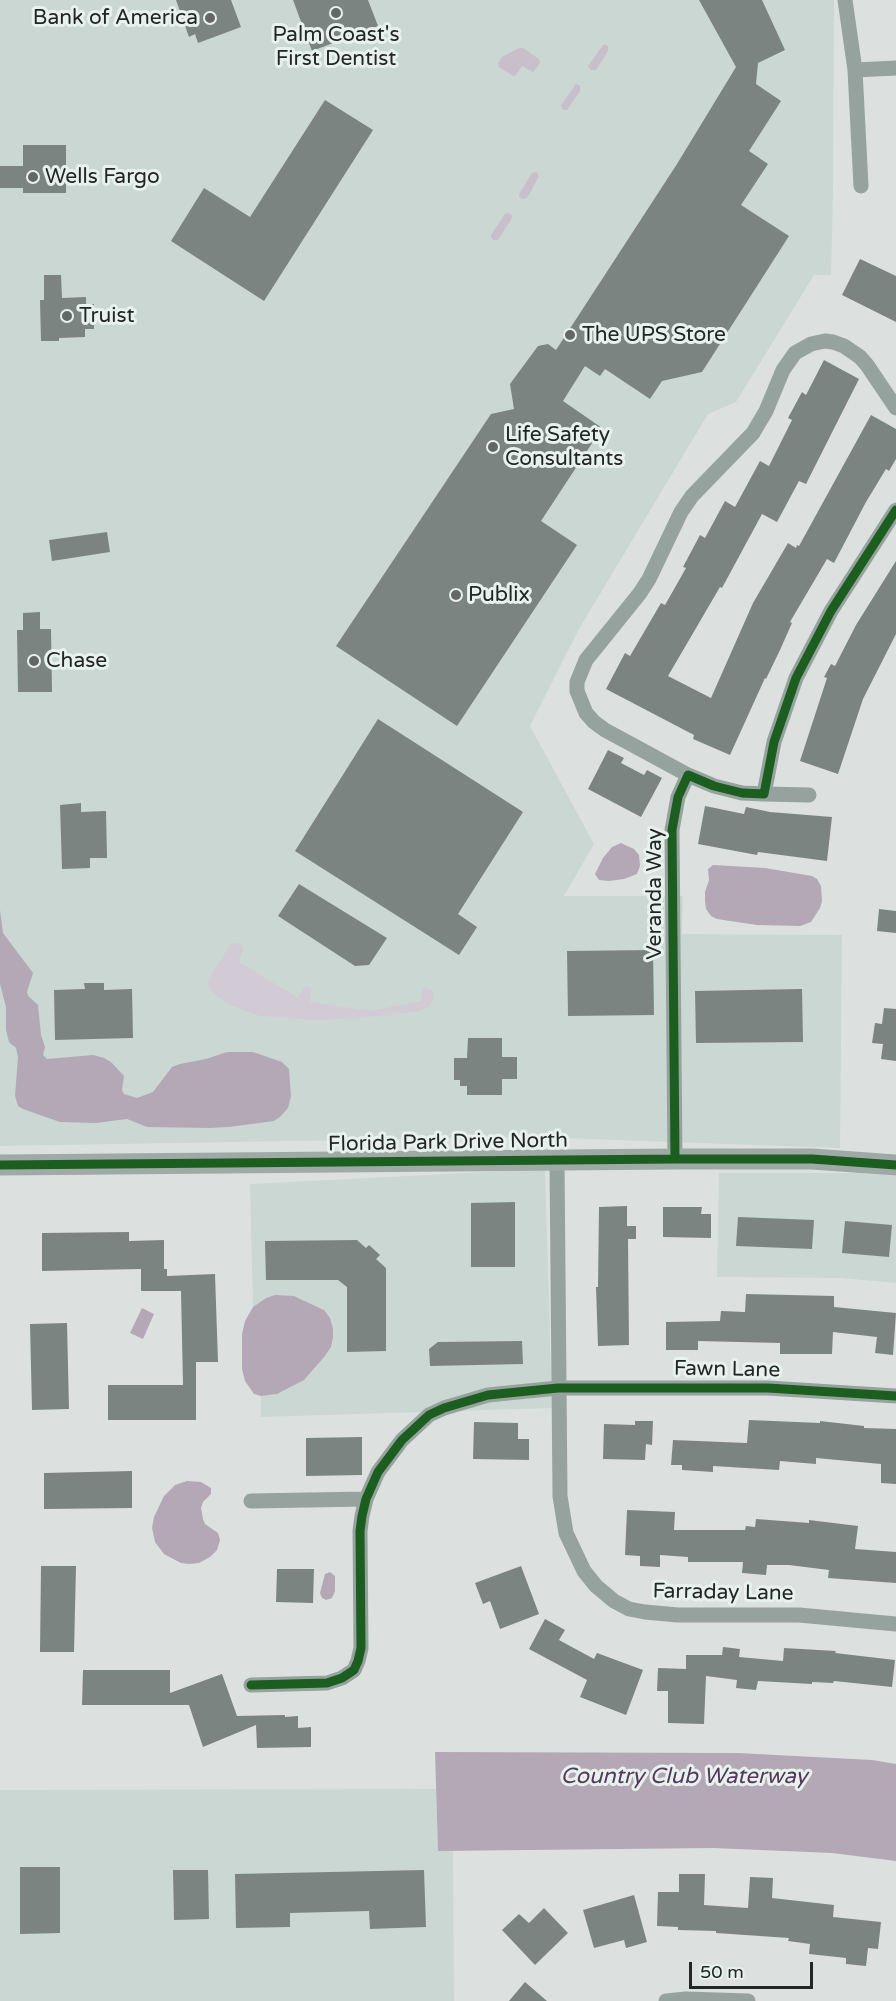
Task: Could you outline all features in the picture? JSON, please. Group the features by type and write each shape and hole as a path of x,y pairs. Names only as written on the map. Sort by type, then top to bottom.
{"street":[{"path":"845,0 855,70 861,186"},
{"path":"855,70 896,68"},
{"path":"809,795 742,793 714,786 688,775 604,730 594,722 586,713 577,691 577,681 586,660 649,579 681,512 693,496 753,433 766,411 783,370 795,353 811,344 825,341 844,346 861,357 896,408"},
{"path":"764,794 774,742 796,678 831,611 896,510"},
{"name":"Veranda Way","path":"675,1159 672,830 675,806 688,775"},
{"name":"Florida Park Drive North","path":"0,1165 812,1159 896,1165"},
{"name":"Farraday Lane","path":"557,1160 560,1496 566,1533 584,1571 596,1586 614,1601 629,1609 645,1612 678,1615 799,1615 896,1624"},
{"name":"Fawn Lane","path":"251,1685 327,1683 342,1678 354,1670 361,1648 360,1531 366,1499 378,1472 389,1455 429,1415 444,1408 473,1398 517,1391 558,1388 768,1388 896,1396"},
{"path":"251,1501 366,1499"},
{"path":"666,2001 686,1999 748,2001"}],"shaded area":[{"path":"0,0 834,0 831,275 814,275 736,402 708,414 579,629 530,726 594,844 564,896 683,896 682,934 842,935 840,1148 530,1137 0,1146"},
{"path":"604,44 608,46 608,51 596,70 591,70 588,66"},
{"path":"523,48 539,59 540,63 533,72 522,66 513,76 498,64 502,57"},
{"path":"576,84 580,86 580,91 567,110 563,110 561,105"},
{"path":"536,172 539,176 527,198 519,197 532,173"},
{"path":"507,213 512,215 512,218 498,240 494,240 491,235"},
{"path":"232,943 239,943 243,948 239,962 298,998 306,986 311,988 310,1002 371,1011 422,1001 421,991 424,988 430,989 434,997 430,1005 420,1011 360,1018 314,1020 260,1016 230,1005 209,989 208,980"},
{"path":"545,1169 552,1408 261,1417 261,1396 277,1394 304,1380 325,1356 324,1310 294,1296 266,1298 253,1307 250,1184"},
{"path":"719,1173 858,1173 896,1176 896,1283 841,1278 717,1277"},
{"path":"436,1789 438,1850 453,1850 454,2001 0,2001 0,1790"}],"water":[{"path":"621,843 634,849 639,855 640,866 637,874 624,879 599,880 595,874 603,858 612,847"},
{"path":"713,865 765,868 812,876 821,886 820,908 811,922 800,926 757,925 717,919 711,916 706,909 705,901 709,880 708,869"},
{"path":"0,910 3,933 33,973 27,992 28,996 38,1005 41,1035 45,1047 43,1055 47,1059 93,1055 104,1058 124,1076 122,1090 124,1094 137,1098 153,1092 172,1067 227,1052 253,1052 282,1062 289,1069 291,1096 288,1108 274,1121 209,1128 147,1127 127,1119 96,1123 60,1122 18,1106 15,1096 18,1057 16,1048 9,1042 6,1030 6,1007 0,984"},
{"path":"275,1295 294,1296 324,1310 330,1318 333,1337 331,1347 325,1356 304,1380 277,1394 261,1396 254,1394 245,1381 242,1369 242,1334 245,1321 253,1307"},
{"path":"142,1308 154,1314 143,1339 130,1333"},
{"path":"187,1481 201,1482 211,1488 211,1494 203,1502 201,1508 205,1524 218,1533 220,1540 217,1550 210,1557 199,1563 189,1564 181,1563 164,1554 155,1542 152,1528 154,1517 164,1496 175,1485"},
{"path":"330,1572 335,1576 335,1591 332,1598 326,1600 320,1593 325,1574"},
{"name":"Country Club Waterway","path":"435,1752 738,1753 872,1760 896,1764 896,1861 832,1853 713,1848 438,1851"}],"building":[{"name":"Bank of America","path":"176,0 231,0 241,27 198,43 195,34 189,37"},
{"name":"Palm Coast's First Dentist","path":"293,0 368,0 378,26 312,51"},
{"path":"699,0 762,0 785,50 758,63 756,84 781,101 749,151 768,164 741,205 789,236 702,372 662,381 650,399 605,369 600,376 585,366 563,401 602,428 541,521 577,545 457,726 336,646 491,414 514,409 510,384 538,346 548,344 556,350 677,164 736,67"},
{"path":"325,100 373,130 264,301 171,241 204,188 250,217"},
{"name":"Wells Fargo","path":"23,145 66,145 66,193 23,193 23,188 0,188 0,166 23,166"},
{"path":"860,259 896,276 896,322 842,295"},
{"name":"Truist","path":"44,275 61,275 62,298 86,297 86,304 94,304 94,329 85,329 85,337 41,341 40,300 44,300"},
{"path":"824,360 859,379 806,484 799,481 777,522 762,514 722,588 720,587 668,676 711,698 753,603 788,543 796,548 797,545 799,546 871,415 896,429 896,459 889,471 886,469 866,502 834,563 827,559 790,622 792,623 780,650 730,755 693,739 694,735 606,689 625,653 630,656 661,603 665,605 686,568 683,567 700,535 705,538 725,501 735,507 760,461 769,466 792,420 788,418 802,392 806,395"},
{"path":"107,532 110,552 52,561 49,540"},
{"path":"896,561 896,634 863,699 838,774 800,761 827,678 824,677 831,664 835,666 856,625"},
{"name":"Chase","path":"40,612 40,629 51,629 52,692 18,692 17,630 23,630 23,613"},
{"path":"378,719 523,812 458,914 477,927 459,955 295,851"},
{"path":"608,750 624,758 621,763 644,775 647,770 662,778 641,817 588,789"},
{"path":"81,803 81,812 106,811 107,858 90,858 90,868 62,869 60,805"},
{"path":"705,806 744,814 746,807 770,812 832,817 827,861 758,852 757,855 698,844"},
{"path":"299,884 387,938 369,965 355,966 278,916"},
{"path":"879,909 896,911 896,933 877,931"},
{"path":"653,950 654,1015 568,1016 567,951"},
{"path":"84,983 104,983 104,990 132,989 133,1038 55,1040 54,990 85,989"},
{"path":"802,989 803,1042 696,1043 695,991"},
{"path":"884,1008 896,1009 896,1061 881,1059 883,1044 872,1043 875,1023 882,1024"},
{"path":"468,1038 502,1038 502,1057 517,1057 517,1079 502,1079 502,1095 467,1095 467,1086 460,1086 460,1080 454,1080 454,1058 467,1058"},
{"path":"515,1202 515,1267 471,1267 471,1203"},
{"path":"627,1206 627,1226 636,1226 636,1239 628,1239 629,1345 598,1346 596,1287 598,1287 599,1207"},
{"path":"663,1207 702,1207 701,1214 711,1214 711,1238 663,1237"},
{"path":"738,1217 814,1220 812,1249 736,1246"},
{"path":"845,1221 892,1225 889,1257 842,1253"},
{"path":"129,1232 129,1241 164,1240 164,1269 167,1269 167,1276 215,1274 218,1362 196,1362 196,1420 108,1420 108,1385 183,1385 181,1291 141,1291 141,1269 42,1271 42,1233"},
{"path":"357,1240 366,1248 369,1245 380,1255 376,1259 386,1268 386,1351 347,1352 347,1287 338,1280 266,1280 265,1241"},
{"path":"746,1294 834,1296 834,1307 896,1313 893,1355 875,1353 877,1337 833,1332 832,1354 780,1354 780,1343 698,1341 698,1350 666,1350 666,1322 720,1321 721,1311 745,1312"},
{"path":"67,1323 69,1409 32,1410 30,1324"},
{"path":"522,1341 523,1364 430,1366 429,1349 438,1342"},
{"path":"749,1420 820,1423 820,1421 864,1426 864,1428 896,1429 896,1484 881,1483 881,1464 816,1458 816,1464 780,1461 779,1470 713,1466 713,1472 682,1470 682,1465 671,1465 673,1440 747,1443"},
{"path":"635,1421 653,1421 652,1445 646,1444 645,1460 603,1459 604,1424 635,1425"},
{"path":"474,1422 518,1423 518,1439 529,1439 529,1460 473,1459"},
{"path":"362,1437 362,1475 306,1476 306,1438"},
{"path":"132,1471 132,1508 44,1509 44,1473"},
{"path":"627,1510 675,1512 674,1530 745,1530 746,1526 755,1527 756,1519 809,1523 809,1520 858,1526 855,1549 896,1552 896,1583 828,1578 829,1570 789,1565 767,1565 766,1575 742,1573 743,1562 688,1562 688,1557 660,1555 660,1567 640,1566 640,1556 625,1555"},
{"path":"41,1566 76,1566 74,1652 40,1652"},
{"path":"521,1566 539,1614 500,1629 490,1601 483,1604 475,1583"},
{"path":"277,1569 314,1569 313,1603 276,1602"},
{"path":"545,1619 565,1630 559,1640 594,1659 597,1653 643,1670 626,1715 580,1697 587,1680 529,1649"},
{"path":"723,1647 740,1649 739,1657 783,1661 784,1648 836,1651 835,1653 895,1660 892,1687 834,1681 833,1683 812,1682 812,1684 758,1681 756,1690 736,1688 737,1680 706,1676 704,1724 668,1723 668,1691 657,1691 658,1668 686,1669 686,1655 722,1655"},
{"path":"83,1670 170,1670 170,1693 222,1674 237,1716 298,1716 298,1728 311,1727 311,1747 257,1748 256,1725 203,1747 189,1705 82,1705"},
{"path":"20,1867 60,1867 60,1933 20,1934"},
{"path":"173,1870 208,1870 209,1919 174,1920"},
{"path":"424,1870 426,1927 370,1929 369,1911 290,1913 290,1927 236,1928 235,1874"},
{"path":"679,1874 705,1874 704,1905 748,1908 750,1877 773,1878 772,1898 834,1905 833,1917 881,1922 878,1949 868,1948 866,1966 846,1964 846,1958 809,1954 810,1944 788,1941 789,1938 678,1930 678,1927 657,1926 658,1892 679,1892"},
{"path":"634,1895 647,1942 626,1948 624,1940 594,1948 583,1910"},
{"path":"544,1908 568,1933 535,1965 502,1930 519,1914 529,1923"},
{"path":"525,1982 547,2001 509,2001"}],"cycle path":[{"path":"675,1159 672,830 678,797 688,775 714,786 742,793 764,794 774,742 796,678 831,611 896,510"},
{"path":"0,1165 675,1159 812,1159 896,1165"},
{"path":"251,1685 327,1683 342,1678 354,1670 361,1648 360,1531 366,1499 378,1472 402,1440 429,1415 444,1408 488,1395 558,1388 768,1388 896,1396"}],"place":[{"name":"Palm Coast's First Dentist","path":"336,13"},
{"name":"Bank of America","path":"210,18"},
{"name":"Wells Fargo","path":"33,177"},
{"name":"Truist","path":"67,316"},
{"name":"The UPS Store","path":"570,335"},
{"name":"Life Safety Consultants","path":"493,447"},
{"name":"Publix","path":"456,595"},
{"name":"Chase","path":"34,661"}]}
